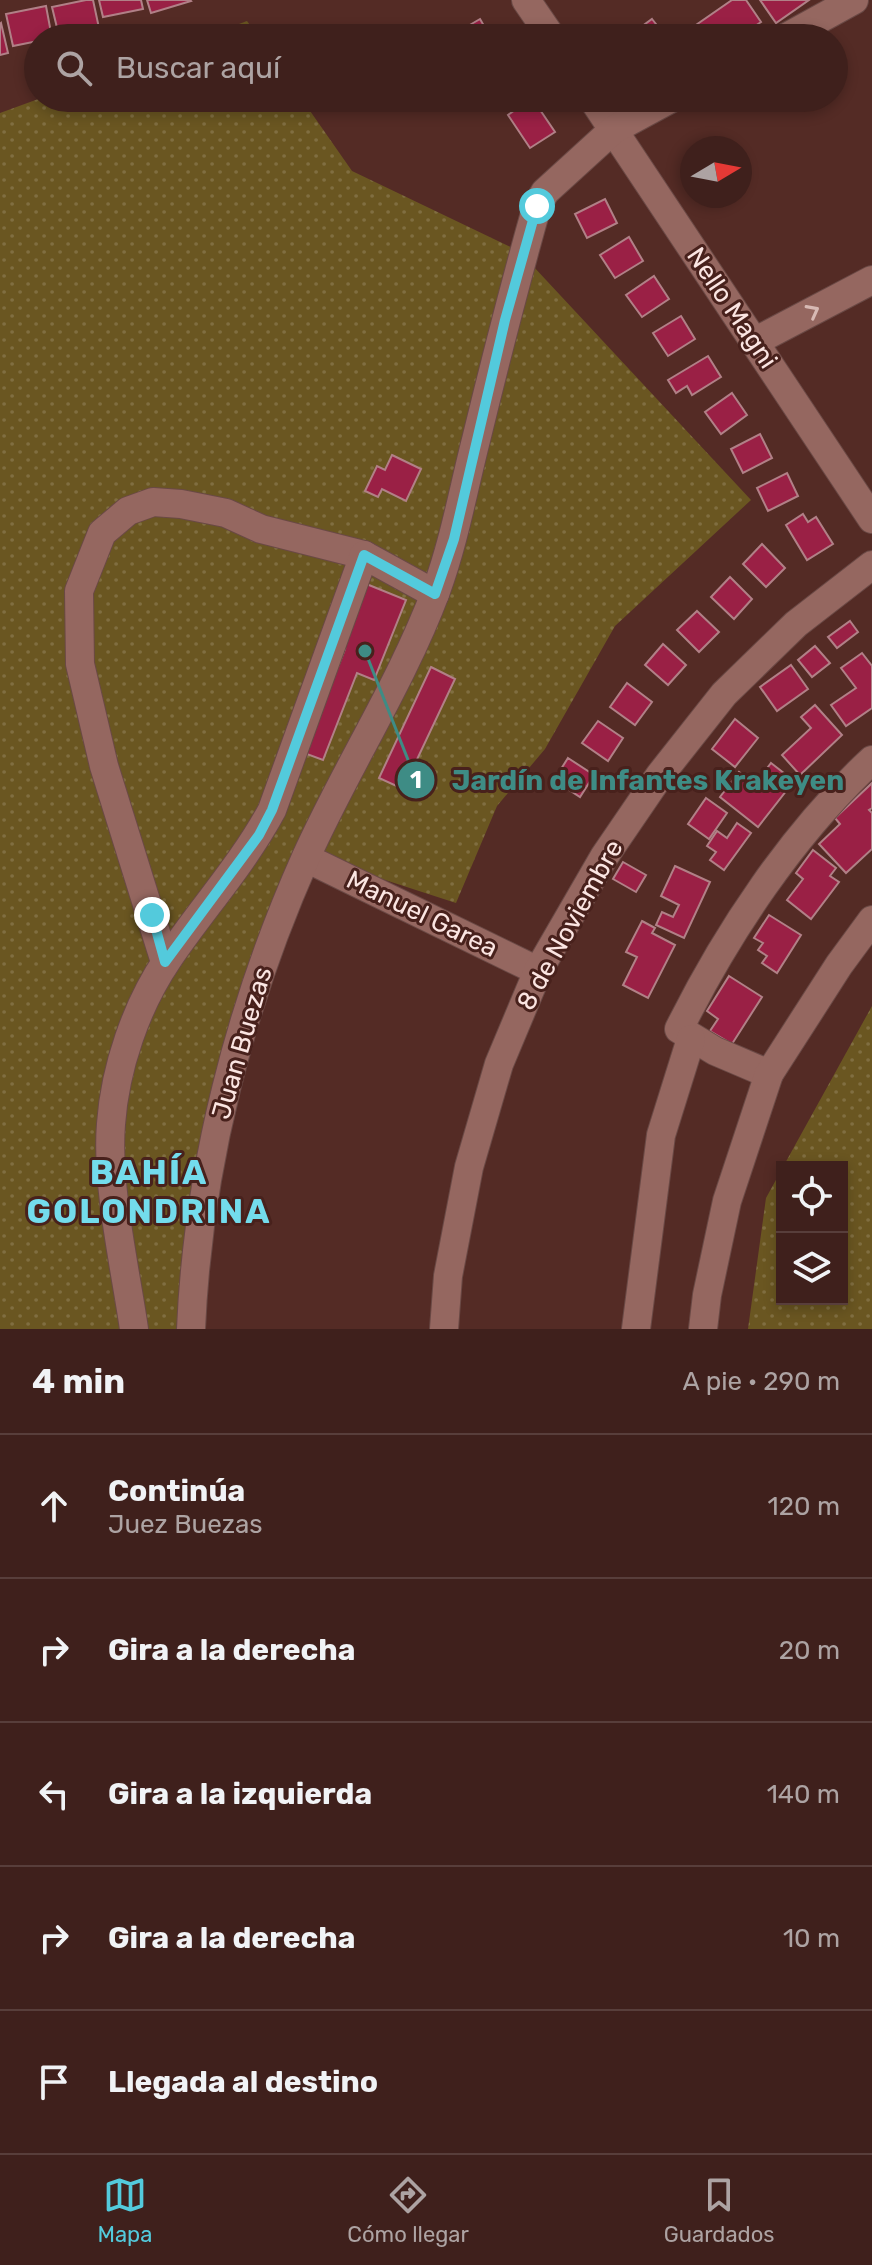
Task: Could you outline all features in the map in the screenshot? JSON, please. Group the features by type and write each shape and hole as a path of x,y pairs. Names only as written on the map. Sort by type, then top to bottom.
{"street":[{"path":"526,0 542,24"},
{"path":"810,24 854,0"},
{"name":"Nello Magni","path":"601,112 872,519"},
{"name":"Juan Buezas","path":"191,1329 193,1272 208,1179 234,1055 265,961 306,858 435,594 454,539 505,320 537,206 545,192 613,130 646,112"},
{"path":"754,342 872,280"},
{"path":"165,962 104,766 80,664 79,591 102,533 128,511 153,502 181,504 226,513 261,529 364,555 435,594"},
{"path":"134,1329 111,1173 111,1125 118,1077 135,1021 165,962 259,835 272,810 364,555"},
{"name":"8 de Noviembre","path":"444,1329 448,1276 469,1167 499,1064 538,971 604,857 660,775 724,694 796,624 872,565"},
{"path":"769,1074 691,1039 679,1029 697,991 774,871 872,760"},
{"name":"Manuel Garea","path":"306,858 538,971"},
{"path":"703,1329 727,1201 769,1074 872,920"},
{"path":"636,1329 661,1135 691,1039"}],"shaded area":[{"path":"24,104 24,112 311,112 352,171 519,251 751,500 615,626 545,749 497,806 456,903 305,854 231,1054 188,1329 0,1329 0,113"},
{"path":"872,1006 872,1329 748,1329 766,1198 776,1180 776,1305 848,1305 848,1161 786,1161"}],"building":[{"path":"93,0 98,24 56,24 52,7"},
{"path":"99,0 141,0 143,9 103,17"},
{"path":"147,0 190,0 191,1 151,13"},
{"path":"732,0 746,0 761,22 758,24 697,24"},
{"path":"760,0 809,0 776,23"},
{"path":"46,6 49,24 24,24 24,44 13,46 6,14"},
{"path":"0,24 8,53 0,55"},
{"path":"512,112 541,112 555,132 530,148 508,115"},
{"path":"605,199 617,223 587,238 575,214"},
{"path":"629,237 643,261 615,278 600,255"},
{"path":"654,276 669,299 642,317 626,295"},
{"path":"681,316 695,339 668,356 653,333"},
{"path":"708,356 721,377 692,395 687,386 676,393 668,380"},
{"path":"732,393 747,415 721,434 705,412"},
{"path":"760,434 772,458 743,473 731,449"},
{"path":"392,455 421,469 406,501 382,489 378,497 365,491 377,466 385,470"},
{"path":"787,473 798,496 768,511 757,488"},
{"path":"803,514 808,522 816,517 833,544 807,560 786,525"},
{"path":"762,544 785,568 766,587 743,564"},
{"path":"730,577 752,599 734,619 711,597"},
{"path":"364,583 406,600 374,680 357,673 323,760 304,753 345,649 339,647"},
{"path":"697,611 719,632 699,652 677,630"},
{"path":"850,621 858,632 837,648 828,637"},
{"path":"663,644 686,665 668,685 645,665"},
{"path":"815,646 830,663 812,677 798,660"},
{"path":"862,653 872,666 872,708 846,726 831,705 856,688 841,668"},
{"path":"791,665 808,689 777,711 760,687"},
{"path":"431,667 455,679 403,789 379,778"},
{"path":"627,683 652,702 635,725 610,707"},
{"path":"815,705 842,735 800,775 782,755 811,728 801,717"},
{"path":"735,719 758,738 735,767 712,749"},
{"path":"598,721 623,738 608,761 582,743"},
{"path":"568,758 594,775 580,797 554,780"},
{"path":"771,763 794,781 758,827 720,797 739,772 755,784"},
{"path":"872,783 872,808 869,810 872,813 872,849 846,873 819,844 840,824 835,818"},
{"path":"706,798 727,813 709,839 688,824"},
{"path":"737,823 751,833 724,870 710,860 716,852 707,846 717,831 727,838"},
{"path":"813,850 836,868 830,876 839,882 811,919 787,900 803,879 796,873"},
{"path":"623,862 646,875 636,892 613,879"},
{"path":"675,866 710,882 684,938 656,925 662,912 673,917 679,905 661,896"},
{"path":"769,915 801,935 777,973 762,963 767,956 758,950 763,943 754,938"},
{"path":"642,921 655,928 652,933 675,945 648,998 623,985 637,957 626,952"},
{"path":"729,976 762,997 732,1044 710,1031 718,1019 707,1011"}],"place":[{"name":"Jardín de Infantes Krakeyen","path":"365,651"}],"district":[{"name":"BAHÍA GOLONDRINA","path":"149,1192"}],"route":[{"path":"152,915 165,962 259,835 272,810 364,555 435,594 454,539 505,320 537,206"}]}
